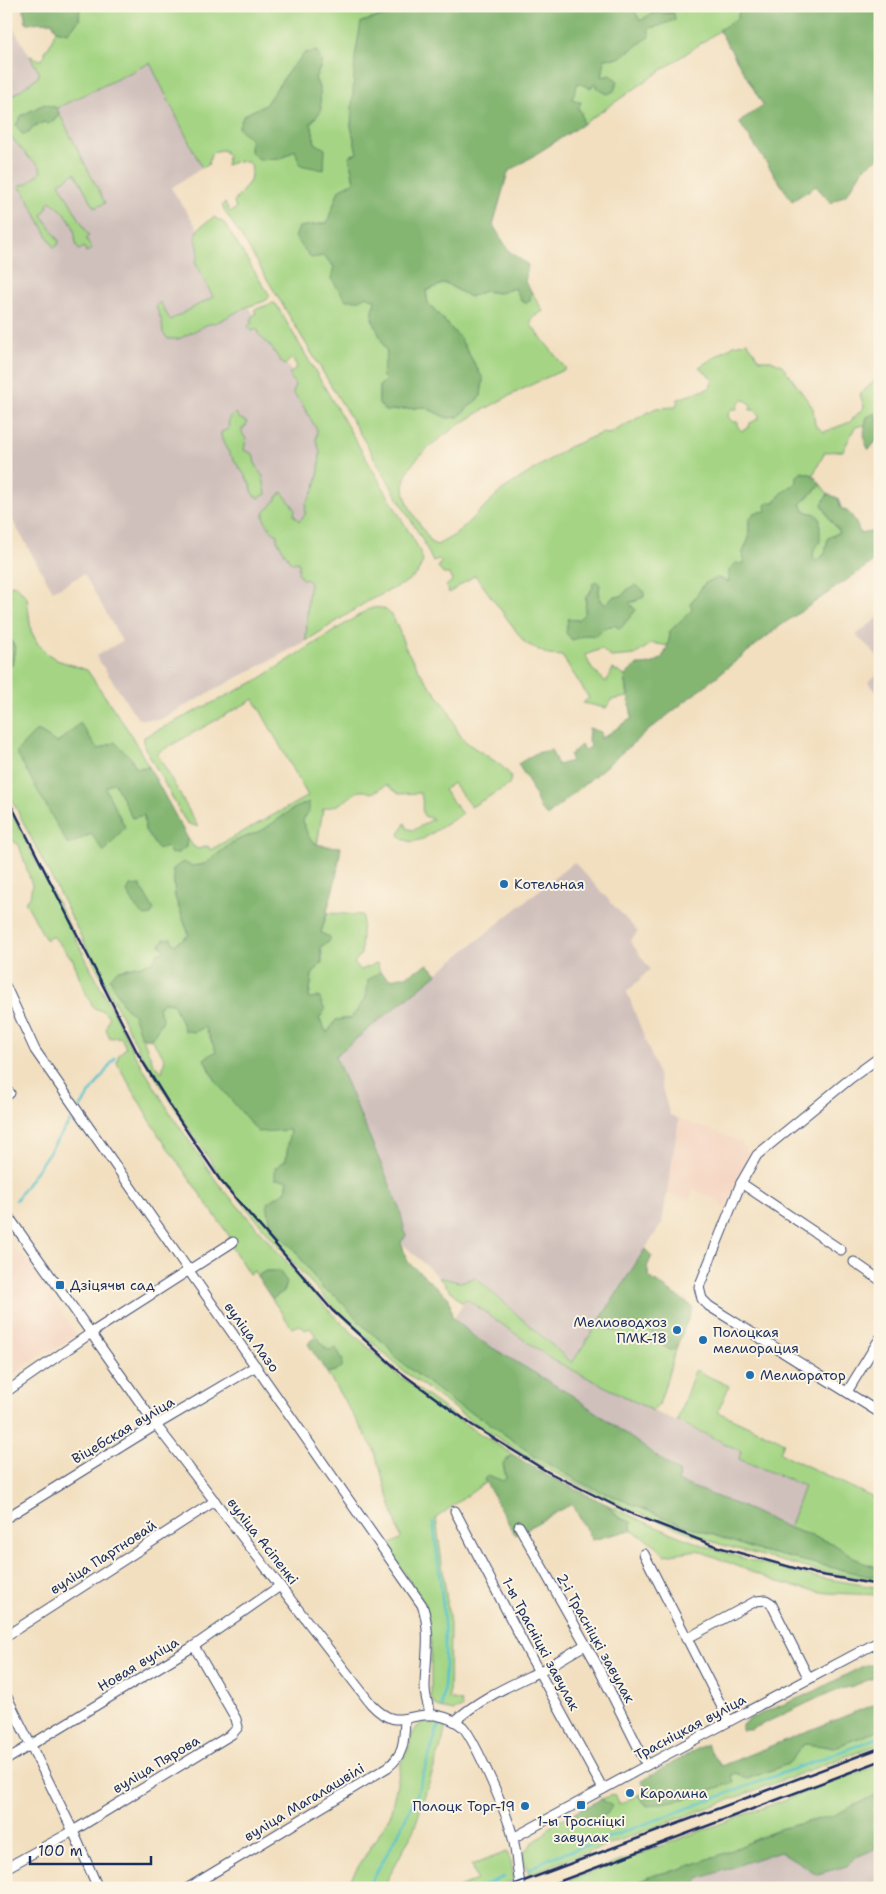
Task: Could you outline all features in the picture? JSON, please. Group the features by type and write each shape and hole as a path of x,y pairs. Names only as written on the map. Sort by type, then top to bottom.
{"street":[{"name":"вуліца Лазо","path":"6,987 35,1050 422,1605 425,1613 427,1643 425,1689 431,1715"},
{"path":"880,1057 821,1102 757,1155 741,1183 699,1287 702,1299 716,1310 880,1413"},
{"path":"741,1183 841,1250"},
{"name":"вуліца Асіпенкі","path":"6,1213 156,1425 371,1704 385,1715 394,1719 431,1715 455,1721"},
{"path":"6,1392 91,1333 233,1242"},
{"path":"854,1262 880,1280"},
{"path":"848,1392 880,1338"},
{"name":"Віцебская вуліца","path":"6,1518 156,1425 256,1366"},
{"name":"вуліца Партновай","path":"6,1636 215,1501"},
{"name":"1-ы Трасніцкі завулак","path":"455,1511 538,1671 603,1789"},
{"name":"2-і Трасніцкі завулак","path":"519,1526 596,1663 647,1765"},
{"path":"644,1554 728,1721"},
{"name":"Новая вуліца","path":"6,1760 32,1746 194,1646 280,1586"},
{"path":"686,1639 756,1601 766,1600 771,1603 809,1679"},
{"name":"Трасніцкая вуліца","path":"513,1838 880,1641"},
{"path":"521,1888 513,1838 507,1819 476,1749 463,1728 455,1721 465,1712 499,1690 585,1645"},
{"name":"вуліца Пярова","path":"6,1868 73,1831 232,1734 238,1727 236,1719 194,1646"},
{"path":"6,1695 73,1831 98,1888"},
{"name":"вуліца Магалашвілі","path":"188,1888 396,1761 404,1745 405,1719"}],"shaded area":[{"path":"6,16 40,73 39,76 6,101"},
{"path":"150,63 202,168 171,188 336,440 308,597 306,641 159,720 138,719 96,656 122,641 84,574 53,591 6,509 6,135"},
{"path":"880,616 880,658 856,635"},
{"path":"880,672 880,696 868,682"},
{"path":"574,862 638,932 630,941 650,969 627,992 655,1065 670,1115 679,1119 662,1223 572,1363 477,1278 459,1282 438,1277 401,1242 335,1056"},
{"path":"679,1119 742,1142 748,1155 725,1209 719,1201 694,1190 689,1200 666,1193"},
{"path":"6,1239 18,1255 22,1253 77,1335 50,1352 48,1350 6,1380"},
{"path":"466,1299 553,1360 653,1411 741,1451 739,1459 804,1486 789,1528 743,1507 677,1481 453,1320"},
{"path":"880,1817 880,1888 673,1888"}],"green space":[{"path":"23,6 80,6 79,20 68,33 56,30 52,22 26,23"},
{"path":"80,6 419,6 361,22 351,126 357,153 349,156 354,182 339,190 327,223 299,227 345,278 375,300 372,318 388,353 382,376 387,379 379,386 379,403 385,411 424,407 447,418 458,417 481,396 483,379 460,338 428,303 426,291 445,283 470,297 484,291 499,293 515,288 522,302 530,300 531,291 543,311 532,318 531,325 566,369 526,387 472,417 446,434 424,452 409,469 404,485 407,500 432,543 437,545 455,535 502,490 569,447 602,433 609,434 656,408 676,407 678,399 710,388 713,379 699,367 734,345 747,342 760,360 771,360 782,365 813,408 815,425 824,432 850,422 864,407 860,394 880,376 880,425 867,417 865,425 855,427 843,451 825,452 813,475 802,472 797,482 782,493 766,511 749,520 749,538 743,552 744,564 729,582 670,631 669,646 652,643 635,655 611,657 601,649 585,655 592,669 606,682 613,669 625,676 628,697 611,700 606,708 583,703 589,698 562,656 549,655 525,643 475,575 449,593 446,586 452,581 450,574 443,574 438,567 442,561 438,559 433,562 422,539 368,447 224,210 222,205 225,203 230,212 236,209 234,202 250,181 252,167 248,162 238,161 226,165 228,156 223,150 213,152 208,165 202,168 150,63 57,108 44,104 21,116 16,125 29,133 33,127 39,124 54,121 59,113 105,203 95,208 75,173 59,183 89,236 86,238 92,249 86,252 84,247 79,250 76,245 74,230 68,217 50,201 42,215 59,241 58,245 54,248 23,190 20,189 20,185 27,184 41,172 39,165 29,158 12,138 6,138 6,101 39,76 39,72 30,56 41,60 45,56 45,50 49,47 56,30 68,33 79,20","holes":["321,67 315,78 320,90 311,123 315,143 295,150 280,159 250,151 251,139 244,115 265,105 291,68","742,400 747,401 751,405 750,410 755,410 759,415 758,419 750,423 749,427 742,431 738,427 738,422 733,422 728,417 729,412 732,409 737,409 738,404","592,589 599,592 600,601 606,605 613,597 622,596 628,589 637,601 628,603 620,628 614,625 604,628 597,635 586,635 572,640 568,619 578,620 585,613 586,597"]},
{"path":"419,6 632,6 640,21 652,14 674,13 675,20 649,28 649,37 619,58 605,59 602,77 610,75 618,81 614,91 608,94 597,89 596,83 590,88 578,83 572,99 581,102 578,109 581,112 583,124 508,172 493,225 509,251 528,265 525,282 531,291 530,301 522,302 515,288 499,293 484,291 470,297 445,283 426,291 428,303 460,338 483,379 481,396 458,417 447,418 424,407 385,411 379,403 379,386 386,380 382,376 387,353 372,318 375,300 366,296 360,300 346,300 331,279 334,266 324,256 311,258 295,237 299,227 327,223 339,190 354,182 349,156 357,153 351,126 355,57 361,22"},
{"path":"632,6 739,6 738,18 583,124 581,112 572,99 578,82 602,77 605,59 649,28 659,26 673,13 652,13 640,21"},
{"path":"739,6 880,6 880,157 863,169 847,194 831,203 816,186 792,201 739,122 763,105 719,30 738,18"},
{"path":"317,51 322,63 315,78 320,90 321,111 311,123 315,143 325,149 324,170 300,165 295,150 280,159 259,160 250,151 251,139 238,128 244,115 265,105 291,68 305,53"},
{"path":"44,104 57,108 59,113 54,121 48,124 44,122 32,127 29,133 22,134 16,125 21,116"},
{"path":"214,217 224,223 270,296 265,301 244,308 179,339 168,339 163,333 162,322 156,306 160,302 170,320 213,297 195,262 198,253 196,238 198,230"},
{"path":"273,303 276,304 419,549 423,561 417,574 403,584 368,601 306,641 310,583 308,580 302,579 298,573 298,562 291,563 277,540 277,534 266,523 264,514 282,492 295,509 294,515 299,521 305,515 306,504 314,490 319,472 320,451 316,440 317,430 302,404 293,393 295,385 289,374 297,366 292,358 285,365 282,363 271,347 258,334 257,329 252,331 248,326 252,323 251,319 256,313 254,310"},
{"path":"236,413 239,418 247,422 246,426 242,429 246,439 244,450 253,454 255,463 263,477 266,494 259,498 254,496 249,483 227,450 221,437 221,432 228,429 229,418"},
{"path":"875,413 880,425 880,440 876,441 869,450 864,438 865,425 867,417"},
{"path":"802,472 813,475 821,485 801,503 804,511 816,514 820,519 820,542 814,549 813,558 816,561 825,554 828,538 840,532 829,518 822,504 828,494 838,498 841,508 851,515 860,533 880,532 880,557 780,626 639,738 547,816 541,810 529,782 518,764 536,753 551,750 558,765 571,761 570,755 581,745 584,751 591,746 588,741 589,728 601,732 601,739 632,718 625,676 636,665 652,663 662,657 667,647 670,631 692,610 690,604 705,583 718,578 729,582 729,570 736,563 744,564 743,552 749,538 749,520 754,513 766,511 765,505 769,502 775,502 782,493 797,482 796,477"},
{"path":"821,485 828,494 822,504 829,518 840,532 828,538 825,554 816,561 813,558 816,514 804,511 800,503"},
{"path":"597,581 600,585 600,601 606,604 613,597 622,596 628,589 636,585 644,591 644,597 629,603 636,610 620,629 614,625 604,628 597,636 586,635 572,640 566,633 568,619 578,620 585,613 586,597 592,589 593,583"},
{"path":"12,585 17,586 27,598 31,631 38,644 57,660 87,670 130,733 149,767 136,768 131,758 115,742 68,845 91,834 105,788 114,781 132,818 144,815 145,830 157,848 167,846 186,847 187,837 193,846 198,849 208,846 210,850 308,796 254,699 157,753 198,827 187,823 183,817 144,746 144,737 256,681 367,610 376,607 383,608 389,612 406,649 449,713 460,736 507,772 511,777 509,785 471,807 453,783 444,790 462,814 423,839 412,842 402,839 399,834 405,823 408,829 414,830 433,819 424,816 420,793 399,794 387,785 372,793 359,791 341,803 323,809 317,845 307,836 303,820 309,811 293,809 263,830 233,842 205,864 173,869 175,897 189,935 165,951 153,962 116,971 123,1005 133,1014 153,1063 162,1072 165,1059 151,1039 163,1020 157,1007 164,1002 173,1003 185,1031 205,1027 216,1051 204,1059 217,1083 290,1130 286,1161 288,1180 286,1191 271,1228 293,1248 323,1289 336,1296 365,1328 387,1345 397,1359 457,1405 484,1419 534,1456 586,1485 670,1520 757,1550 868,1576 880,1577 880,1581 817,1571 719,1544 633,1511 549,1470 474,1423 402,1370 334,1308 286,1255 222,1178 140,1052 6,788 6,666 12,664 15,647 6,634 6,588"},
{"path":"6,634 15,647 12,665 6,666"},
{"path":"80,723 98,749 115,742 131,758 136,768 149,767 187,837 186,847 178,853 171,854 167,846 158,849 145,830 144,815 132,818 114,782 105,788 125,827 104,852 91,834 68,845 16,752 37,730 57,743"},
{"path":"6,802 135,1055 171,1114 217,1182 330,1312 398,1375 471,1428 512,1454 503,1464 506,1478 503,1482 484,1479 486,1482 436,1518 450,1625 449,1699 461,1702 462,1708 454,1711 440,1708 436,1706 431,1697 431,1643 425,1604 387,1547 401,1538 374,1449 327,1373 335,1371 327,1350 310,1328 305,1330 300,1325 292,1328 272,1299 284,1291 287,1282 279,1271 266,1271 257,1276 254,1271 249,1274 227,1240 230,1237 158,1134 117,1063 119,1054 126,1048 121,1037 110,1038 106,1029 109,1017 103,1011 94,1008 85,992 73,960 53,936 46,940 25,901 30,897 32,885 19,845 10,839 11,831 6,823"},
{"path":"309,802 309,811 303,820 311,840 319,845 341,847 336,878 321,933 330,937 329,942 320,947 322,962 312,975 309,998 319,997 325,1010 319,1019 327,1033 336,1020 351,1018 366,998 368,980 380,972 390,979 406,976 428,964 437,974 335,1056 399,1206 406,1236 401,1242 407,1261 449,1298 452,1317 476,1338 573,1396 680,1473 677,1481 743,1507 789,1528 832,1543 863,1563 880,1568 880,1577 868,1576 757,1550 670,1520 586,1485 534,1456 484,1419 457,1405 397,1359 387,1345 365,1328 336,1296 323,1289 293,1248 271,1228 267,1203 286,1191 288,1180 275,1179 275,1168 286,1160 290,1130 258,1132 217,1083 204,1059 216,1051 205,1027 195,1032 185,1031 173,1003 164,1002 158,1007 163,1020 151,1039 141,1037 133,1014 123,1005 110,979 116,971 153,962 157,953 165,951 160,945 164,939 171,938 174,945 189,935 175,897 173,869 183,862 192,866 205,864 233,842 263,830 293,809"},
{"path":"140,885 154,910 151,915 145,916 138,910 127,892 130,886"},
{"path":"327,913 363,915 361,954 354,963 361,970 377,963 380,972 368,980 366,998 351,1018 336,1020 327,1033 309,999 312,975 322,962 321,933"},
{"path":"645,1249 652,1256 647,1267 649,1277 693,1307 676,1349 670,1350 660,1344 651,1331 640,1326 615,1331 598,1323"},
{"path":"266,1271 279,1271 287,1282 284,1291 272,1299 257,1276"},
{"path":"438,1277 459,1282 476,1278 572,1363 598,1323 615,1331 640,1326 651,1331 660,1344 670,1350 676,1349 659,1405 653,1411 553,1360 466,1299 462,1303"},
{"path":"317,1337 327,1350 336,1348 343,1360 342,1367 327,1373 308,1344"},
{"path":"695,1370 729,1386 718,1412 784,1442 780,1453 880,1501 880,1568 863,1563 832,1543 789,1528 804,1486 739,1459 741,1451 677,1421"},
{"path":"512,1454 546,1475 608,1505 619,1518 631,1522 631,1530 592,1540 572,1504 515,1535 484,1479 488,1475 503,1481 506,1478 503,1464"},
{"path":"608,1505 658,1528 736,1556 816,1577 880,1588 880,1595 828,1593 809,1590 775,1581 697,1550 664,1555 656,1545 631,1530 631,1522 619,1518"},
{"path":"865,1665 873,1665 877,1669 876,1677 831,1692 750,1730 742,1730 742,1725 749,1719 815,1691"},
{"path":"880,1702 880,1730 834,1747 804,1744 788,1764 747,1779 737,1773 731,1775 734,1782 688,1798 647,1806 638,1795 646,1791 641,1781 706,1744 721,1766"},
{"path":"432,1720 446,1724 443,1740 414,1829 383,1888 345,1888 390,1816 402,1760 408,1750 413,1731 422,1723"},
{"path":"880,1730 880,1744 529,1874 523,1853 532,1843 544,1835 550,1826 574,1813 578,1821 611,1806 601,1799 614,1795 619,1804 638,1795 647,1806 734,1781 731,1775 737,1773 747,1779 788,1764 804,1744 834,1747"},
{"path":"880,1764 880,1793 832,1816 779,1829 728,1852 677,1870 654,1875 638,1882 637,1888 571,1887 570,1880"},
{"path":"880,1793 880,1822 875,1829 875,1849 854,1858 847,1866 817,1874 780,1851 698,1879 692,1888 637,1888 638,1882 654,1875 677,1870 728,1852 779,1829 832,1816"},
{"path":"601,1799 612,1806 607,1814 586,1825 578,1821 574,1813"},
{"path":"507,1852 514,1880 492,1888 456,1888 477,1880 472,1865"}],"waterway":[{"path":"79,1109 115,1058"},
{"path":"16,1200 71,1120"},
{"path":"433,1522 444,1614 445,1661 442,1707"},
{"path":"371,1882 397,1836 417,1794 439,1724"},
{"path":"529,1869 550,1858 880,1737"},
{"path":"478,1888 504,1877"}],"railway":[{"path":"6,795 138,1054 220,1180 332,1310 400,1372 472,1425 548,1472 632,1514 718,1547 816,1574 880,1585"},
{"path":"505,1888 880,1748"},
{"path":"542,1888 880,1761"}],"place":[{"name":"Котельная","path":"504,884"},
{"name":"Дзіцячы сад","path":"60,1285"},
{"name":"Мелиоводхоз ПМК-18","path":"677,1330"},
{"name":"Полоцкая мелиорация","path":"703,1340"},
{"name":"Мелиоратор","path":"750,1375"},
{"name":"Каролина","path":"630,1793"},
{"name":"1-ы Тросніцкі завулак","path":"581,1805"},
{"name":"Полоцк Торг-19","path":"525,1806"}]}
